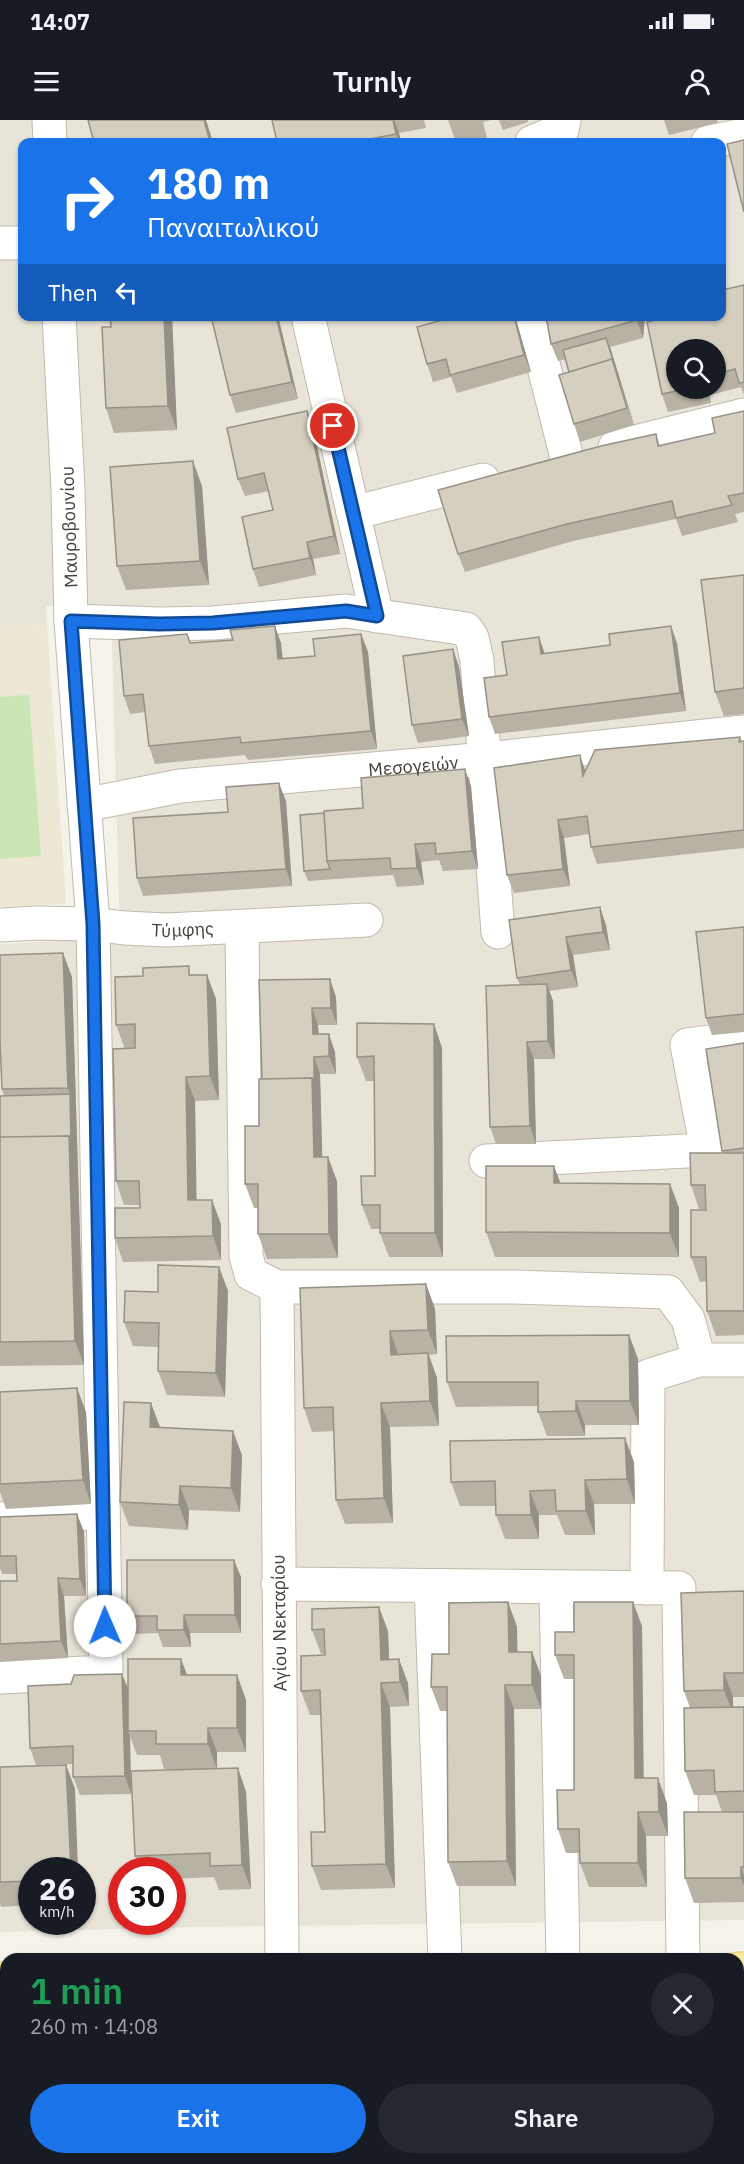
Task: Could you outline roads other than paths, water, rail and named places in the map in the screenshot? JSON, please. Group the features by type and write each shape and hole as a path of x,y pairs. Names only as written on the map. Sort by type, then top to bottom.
{"street":[{"path":"49,120 50,138"},
{"path":"542,138 561,130 564,120"},
{"path":"726,138 744,135"},
{"path":"0,243 18,243"},
{"name":"Μαυροβουνίου","path":"0,1677 106,1672 93,924 71,621 68,490 59,321"},
{"path":"309,321 377,616"},
{"path":"532,321 567,458"},
{"path":"353,513 744,415"},
{"path":"71,621 213,623 346,611 463,628 469,633 474,643 486,759 498,932"},
{"name":"Μεσογειών","path":"84,805 180,786 486,759 744,732"},
{"name":"Τύμφης","path":"0,925 93,924 167,930 366,920"},
{"path":"242,927 246,1256 251,1274 277,1287 514,1287 668,1292 688,1319 699,1360"},
{"path":"486,1161 707,1150 687,1045 744,1038"},
{"name":"Αγίου Νεκταρίου","path":"277,1287 282,1953"},
{"path":"647,1588 648,1376 699,1360 744,1360"},
{"path":"0,1519 103,1512"},
{"path":"278,1584 679,1588 683,1953"},
{"path":"430,1586 445,1953"},
{"path":"556,1588 563,1953"}]}
